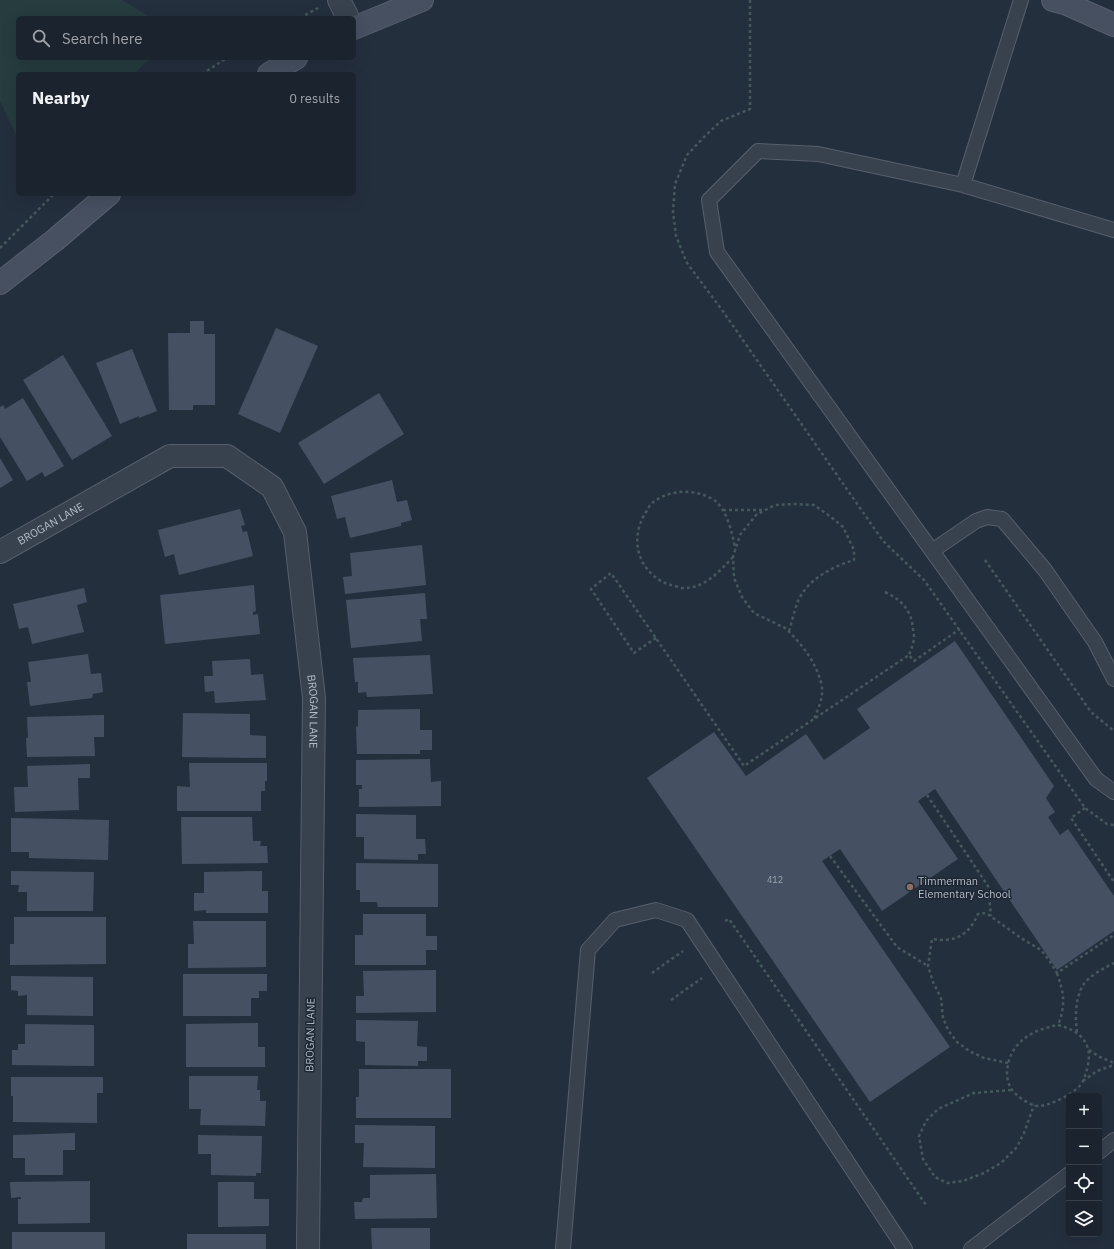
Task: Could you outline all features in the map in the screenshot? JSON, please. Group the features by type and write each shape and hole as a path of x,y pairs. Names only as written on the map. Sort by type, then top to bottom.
{"street":[{"path":"339,0 347,16"},
{"path":"356,27 422,0"},
{"path":"1053,0 1065,3 1114,25"},
{"path":"272,72 293,60"},
{"path":"0,283 55,240 107,196"},
{"name":"BROGAN LANE","path":"0,552 170,456 227,456 272,487 295,532 314,698 308,1249"}],"lane":[{"path":"962,185 1020,0"},
{"path":"1114,230 962,185 818,154 758,151 709,200 716,252 1096,779 1114,792"},
{"path":"932,551 976,521 987,517 1002,519 1045,570 1095,642 1114,678"},
{"path":"563,1249 588,950 615,920 656,910 686,920 905,1249"},
{"path":"1102,1150 1114,1140"},
{"path":"971,1249 1066,1176"}],"path":[{"path":"205,72 224,60"},
{"path":"0,248 52,196"},
{"path":"733,557 717,574 702,584 683,588 663,583 647,570 639,555 636,540 641,520 651,504 666,496 682,491 699,493 714,500 722,510 730,526 735,551"},
{"path":"789,631 798,601 808,586 825,572 854,560 854,550 843,527 831,516 814,505 775,505 756,515 740,535 733,557 734,578 742,597 754,613 785,628 797,639 809,654 818,672 822,688 820,706 814,719"},
{"path":"722,510 766,510"},
{"path":"985,560 1091,712 1114,732"},
{"path":"656,638 634,653 591,588 611,573 656,638 744,766 909,654 914,638 910,614 904,605 895,597 885,592"},
{"path":"909,654 914,661 960,630"},
{"path":"927,795 988,886 991,916"},
{"path":"1085,808 1071,818 1114,882"},
{"path":"830,856 897,948 928,966"},
{"path":"1008,1063 984,1058 971,1052 956,1042 948,1030 943,1018 941,998 933,982 928,966 932,939 953,939 962,935 973,925 978,914 986,913 1021,938 1041,950 1057,973 1064,996 1062,1012 1058,1025"},
{"path":"725,921 729,919 926,1205"},
{"path":"1057,973 1114,935"},
{"path":"652,973 683,951"},
{"path":"1077,1032 1076,1006 1084,985 1100,970 1114,963"},
{"path":"671,1000 702,978"},
{"path":"1083,1082 1089,1061 1089,1050 1084,1040 1077,1032 1058,1025 1038,1030 1025,1037 1016,1047 1008,1063 1007,1078 1011,1090 1023,1100 1039,1106 1058,1101 1072,1092 1097,1071 1114,1064"},
{"path":"1089,1050 1114,1064"},
{"path":"1011,1090 974,1093 938,1109 926,1121 919,1136 923,1159 935,1177 947,1183 963,1181 984,1174 1001,1162 1017,1147 1024,1133 1034,1105"}],"green space":[{"path":"0,0 122,0 148,16 16,16 16,60 148,60 136,72 16,72 16,135 0,101"}],"building":[{"path":"190,321 204,321 204,334 215,334 215,405 193,405 193,410 169,410 168,333 190,333"},
{"path":"276,328 318,346 280,433 238,414"},
{"path":"132,349 157,411 139,418 139,416 120,424 96,363"},
{"path":"63,355 112,436 72,460 23,380"},
{"path":"379,393 404,434 324,484 298,443"},
{"path":"23,398 64,466 45,477 42,472 27,481 0,437 0,407 3,405 5,409"},
{"path":"0,458 13,480 0,488"},
{"path":"392,480 397,502 407,500 412,520 401,523 401,526 350,538 345,517 337,519 331,496"},
{"path":"240,509 245,525 241,526 243,532 247,531 253,556 179,575 174,554 165,557 158,530"},
{"path":"422,545 426,585 345,594 343,577 352,576 350,553"},
{"path":"254,585 256,611 253,612 253,615 258,614 260,634 165,644 160,595"},
{"path":"84,588 87,602 77,605 84,632 32,644 28,627 19,629 13,604"},
{"path":"425,593 427,619 420,619 422,641 351,648 346,600"},
{"path":"955,641 1054,786 1046,798 1055,812 1048,817 1060,835 1068,829 1114,896 1114,931 1057,970 935,789 918,801 958,859 882,911 840,849 822,861 950,1047 870,1102 647,778 714,732 746,776 806,734 824,760 870,728 857,709"},
{"path":"88,654 91,674 101,673 103,692 93,694 92,698 30,706 27,682 31,682 28,662"},
{"path":"430,655 433,694 367,697 366,692 358,693 358,682 355,682 353,658"},
{"path":"250,659 251,675 263,674 266,700 215,703 214,691 205,692 204,676 213,676 212,661"},
{"path":"420,709 420,730 432,730 432,750 420,750 420,754 357,754 356,727 358,726 358,710"},
{"path":"183,713 250,714 250,735 266,736 266,758 182,757"},
{"path":"104,715 104,737 94,737 95,756 27,757 27,717"},
{"path":"430,759 431,782 441,781 441,806 359,807 359,789 362,789 362,785 356,785 356,760"},
{"path":"189,763 267,763 267,781 265,781 265,791 261,791 261,811 177,811 177,786 190,787"},
{"path":"90,764 90,778 78,778 79,810 15,812 14,787 28,787 27,766"},
{"path":"356,814 416,815 416,839 425,839 426,854 418,854 418,860 364,859 364,837 356,837"},
{"path":"181,817 252,817 253,841 261,841 260,846 267,846 268,863 182,864"},
{"path":"11,818 109,820 108,860 29,858 29,852 11,852"},
{"path":"356,863 438,864 438,907 378,907 377,902 360,902 360,890 356,890"},
{"path":"11,871 94,872 93,911 27,911 27,892 18,892 19,885 11,885"},
{"path":"262,871 262,891 268,891 268,913 206,913 206,910 194,911 194,893 204,893 204,872"},
{"path":"363,914 426,914 426,936 437,936 437,950 426,950 426,965 355,965 355,935 363,935"},
{"path":"14,917 106,917 106,964 10,965 10,944 14,944"},
{"path":"193,921 266,921 266,967 188,968 188,944 194,944"},
{"path":"436,970 436,1012 356,1013 356,996 364,996 363,971"},
{"path":"183,974 267,974 267,991 259,991 259,998 251,998 251,1016 183,1016"},
{"path":"11,976 93,977 93,1016 27,1015 27,995 18,996 18,991 11,990"},
{"path":"356,1020 418,1021 417,1046 427,1047 427,1061 418,1061 418,1066 365,1065 365,1042 356,1041"},
{"path":"258,1023 258,1047 265,1047 265,1067 186,1067 186,1024"},
{"path":"25,1024 94,1025 94,1066 12,1065 12,1050 18,1050 18,1044 25,1044"},
{"path":"359,1069 451,1069 451,1118 356,1118 356,1097 359,1097"},
{"path":"189,1076 258,1076 257,1090 260,1090 260,1101 266,1101 265,1126 200,1125 201,1109 189,1109"},
{"path":"11,1077 103,1077 103,1093 97,1093 97,1123 13,1122"},
{"path":"355,1125 435,1126 435,1168 363,1167 364,1143 355,1143"},
{"path":"75,1133 75,1150 63,1150 63,1175 25,1175 25,1158 13,1158 13,1135"},
{"path":"198,1135 262,1136 261,1173 256,1173 256,1176 211,1175 211,1154 198,1154"},
{"path":"436,1174 437,1218 355,1219 354,1202 362,1202 363,1198 370,1198 370,1175"},
{"path":"90,1181 90,1223 18,1224 18,1199 21,1199 21,1197 11,1198 10,1182"},
{"path":"218,1182 254,1182 254,1199 269,1199 269,1226 218,1227"},
{"path":"371,1228 430,1228 430,1249 372,1249"},
{"path":"12,1232 105,1232 105,1249 12,1249"},
{"path":"187,1234 266,1234 266,1249 187,1249"}],"place":[{"name":"Timmerman Elementary School","path":"910,887"}]}
